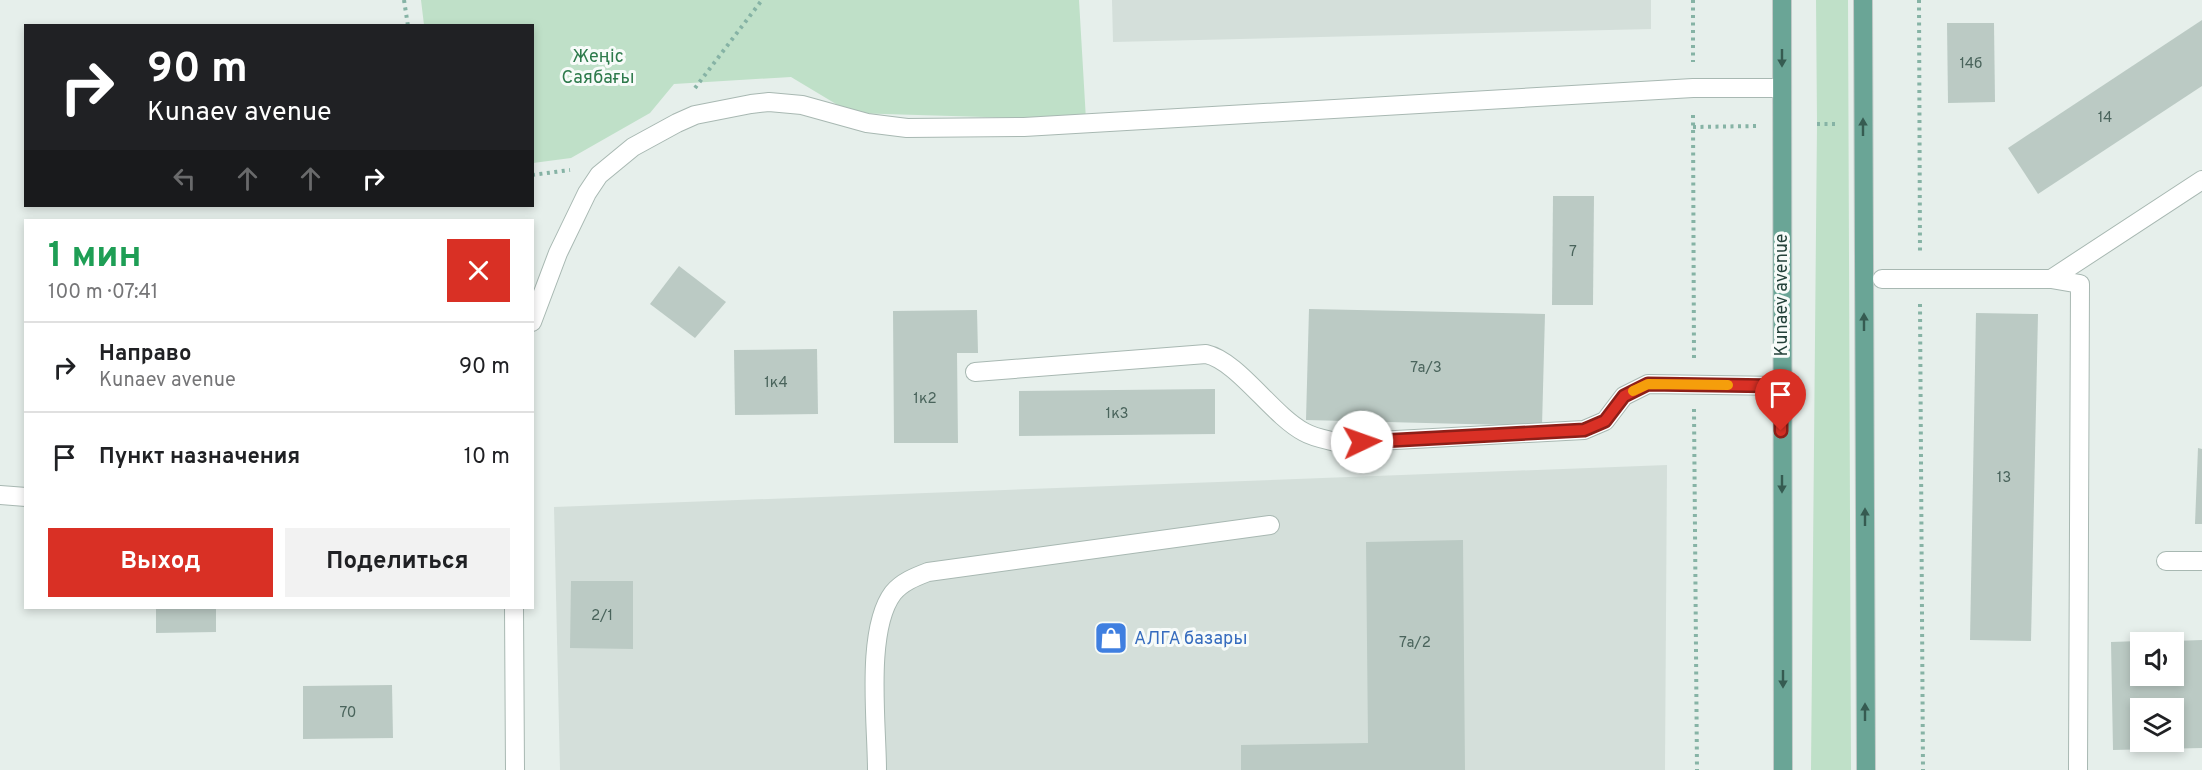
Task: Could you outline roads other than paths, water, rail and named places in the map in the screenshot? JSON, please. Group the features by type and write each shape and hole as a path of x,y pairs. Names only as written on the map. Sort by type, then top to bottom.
{"main road":[{"name":"Kunaev avenue","path":"1782,0 1783,770"},
{"path":"1863,0 1866,770"}],"street":[{"path":"534,317 558,253 587,193 599,176 633,147 677,123 695,115 751,104 769,102 802,105 867,123 907,128 1024,127 1693,88 1782,88"},
{"path":"2051,279 2202,180"},
{"path":"1882,279 2051,279 2080,284 2078,770"},
{"path":"975,372 1206,354 1227,364 1279,413 1305,433 1340,443 1584,430 1605,421 1624,396 1648,384 1781,386"},
{"path":"0,495 24,497"},
{"path":"877,770 875,639 882,615 893,593 907,580 928,572 1269,525"},
{"path":"2166,561 2202,561"},
{"path":"514,609 516,770"}],"place":[{"name":"АЛГА базары","path":"1111,638"}],"park label":[{"name":"Жеңіс Саябағы","path":"598,66"}]}
